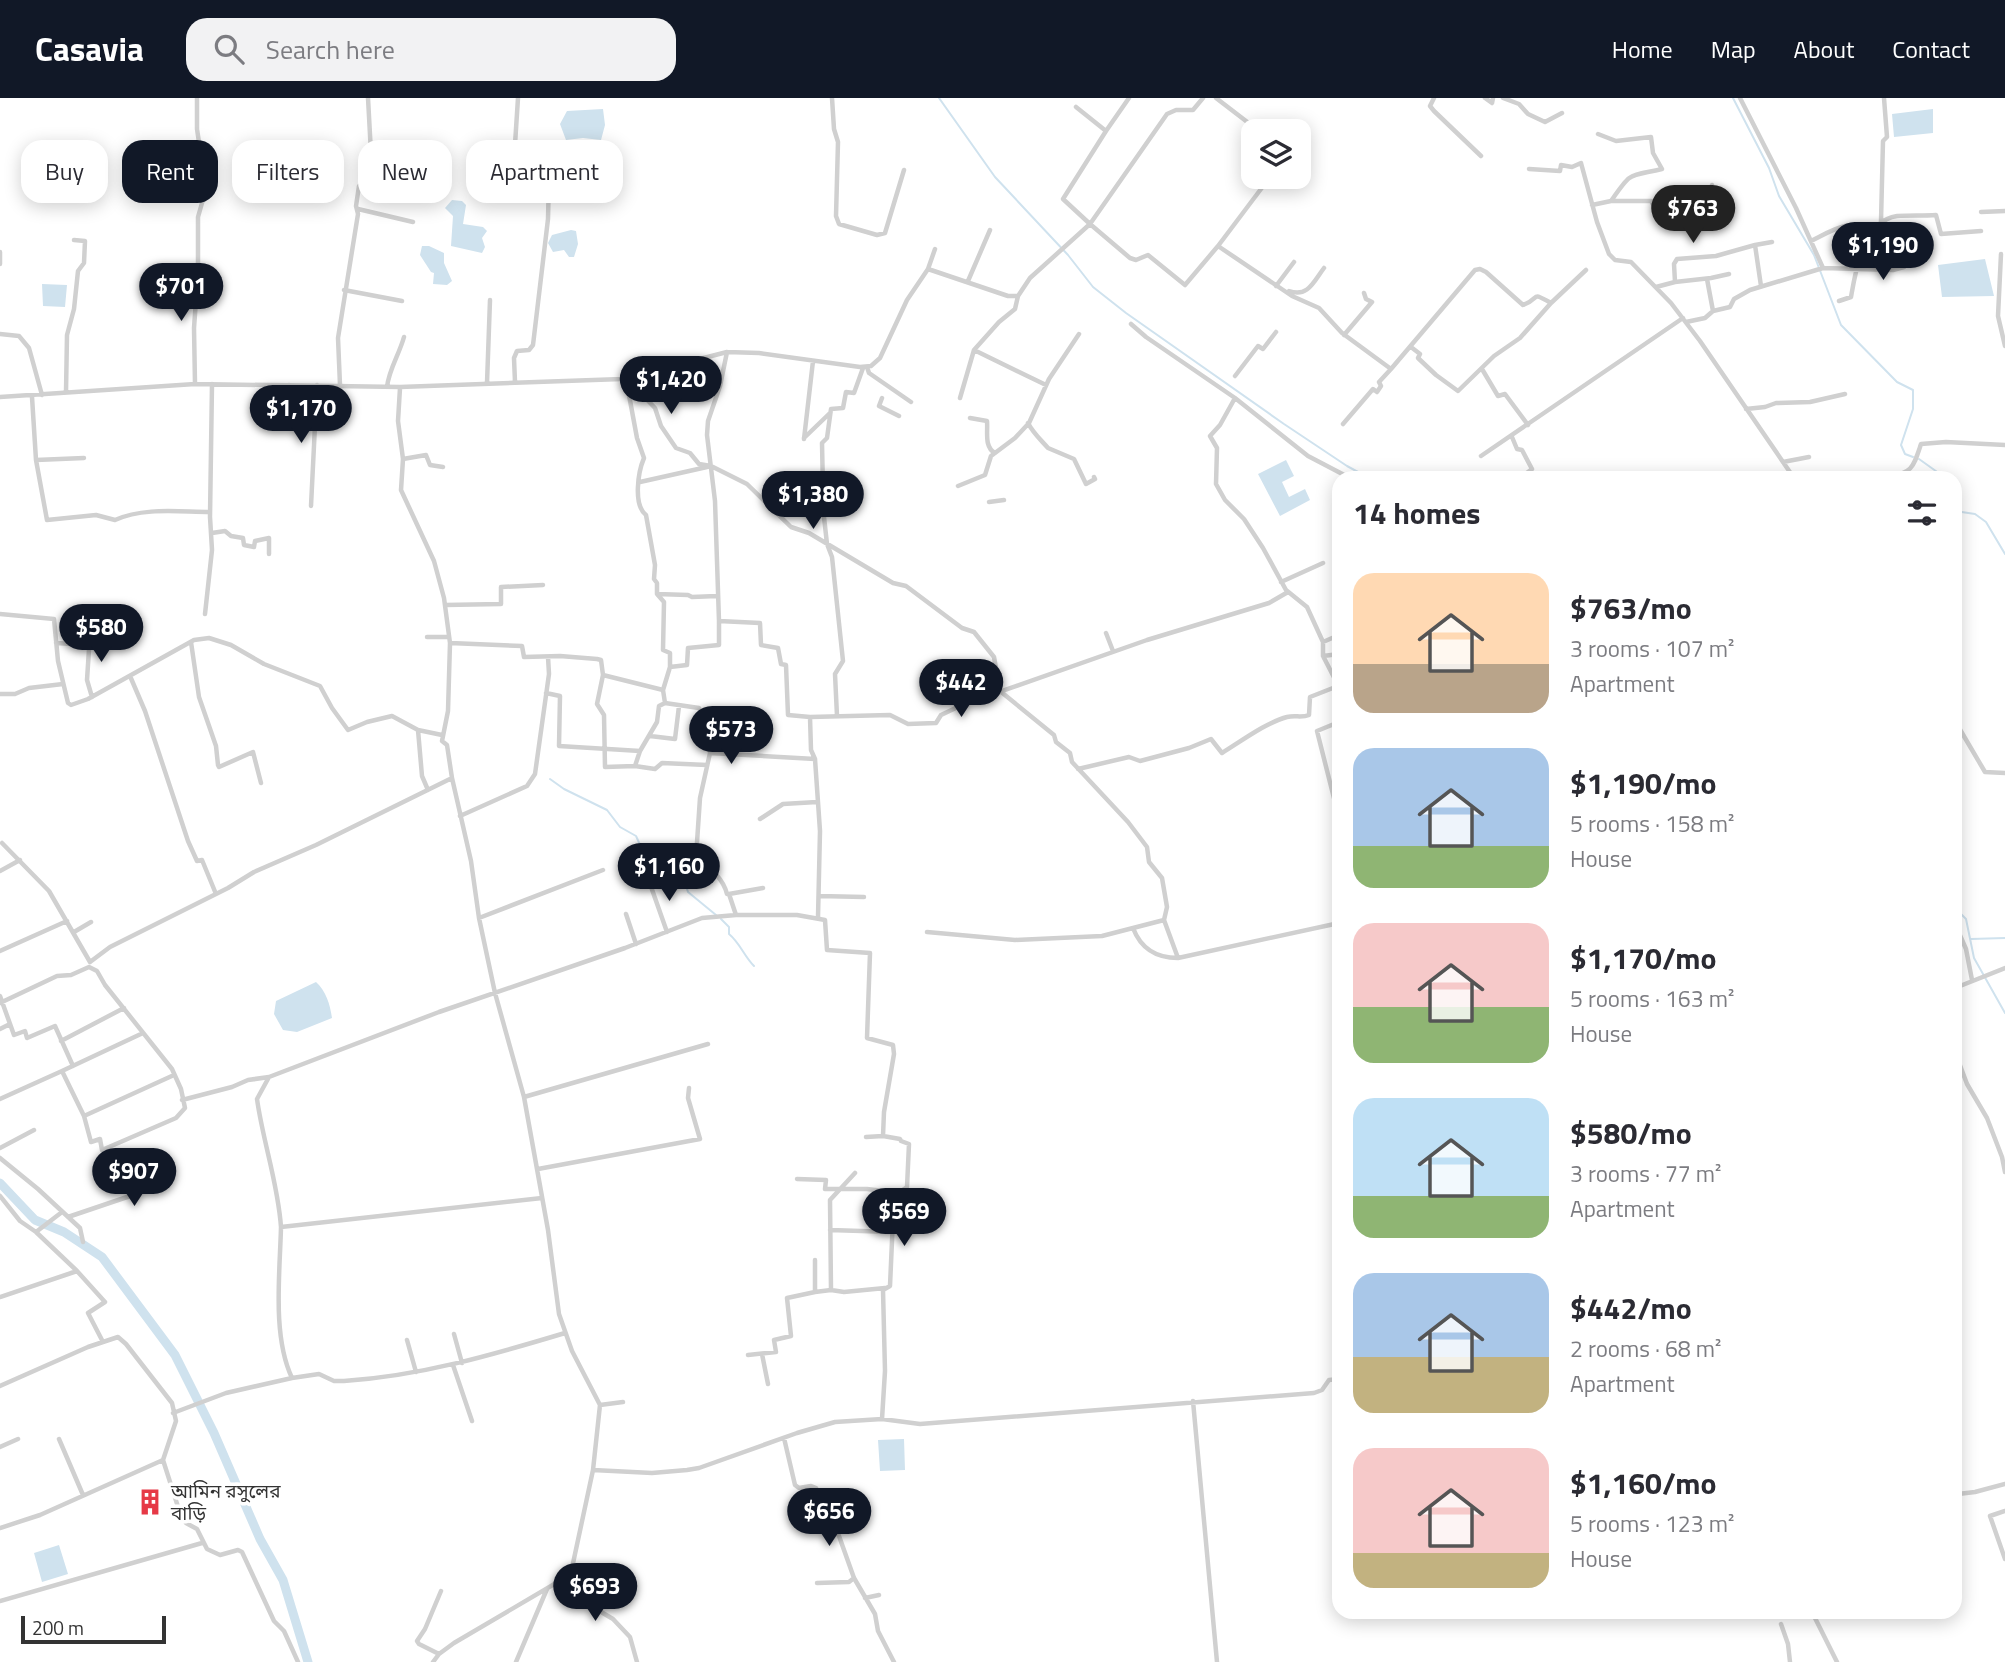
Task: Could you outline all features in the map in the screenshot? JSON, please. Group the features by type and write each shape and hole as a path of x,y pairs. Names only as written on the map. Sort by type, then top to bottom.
{"street":[{"path":"195,384 198,217 206,189 197,130 197,98"},
{"path":"368,98 372,140"},
{"path":"515,382 514,358 517,351 529,350 533,345 548,219 549,178 546,170 517,164 514,160 519,98"},
{"path":"832,98 834,129 838,142 836,216 839,224 877,235 885,233 904,170"},
{"path":"1129,98 1063,199 1130,258 1136,260 1148,255 1185,285 1261,189"},
{"path":"960,398 974,350 1014,309 1018,296 1030,278 1090,224 1167,114 1176,110 1194,110 1203,98"},
{"path":"1216,98 1243,119"},
{"path":"1434,98 1430,106 1434,111 1481,156"},
{"path":"1485,98 1492,103 1493,98"},
{"path":"1503,98 1519,104 1528,114 1545,122 1562,113"},
{"path":"1881,222 1883,141 1887,136 1884,98"},
{"path":"1742,99 1823,268"},
{"path":"1076,107 1106,131"},
{"path":"1598,134 1609,136 1616,141 1651,137 1653,153 1662,169 1632,174 1622,183 1611,201"},
{"path":"1529,169 1560,171 1561,165 1572,167 1581,163 1609,254 1615,260 1631,262 1684,320 1789,471"},
{"path":"1592,205 1611,201 1651,201 1656,210 1685,199 1709,197 1712,185"},
{"path":"340,385 338,338 358,209 358,193"},
{"path":"358,209 413,222"},
{"path":"1981,212 2005,211"},
{"path":"1839,301 1852,297 1871,232 1881,222 1898,216 1912,218 1936,215 1941,234 1981,231"},
{"path":"1811,241 1842,225 1876,227"},
{"path":"968,281 990,230"},
{"path":"66,392 67,335 74,309 78,271 84,263 85,252 85,241 74,240"},
{"path":"1675,282 1674,264 1677,259 1716,256 1772,242"},
{"path":"1755,245 1760,286"},
{"path":"1218,246 1285,292 1319,308 1344,335 1391,369"},
{"path":"0,397 32,397 66,392 119,391 195,384 400,387 626,378 727,352 759,353 865,367 875,364 880,358 907,300 928,269 935,248"},
{"path":"0,252 0,264"},
{"path":"2001,254 1998,316 2005,346"},
{"path":"1276,286 1294,262"},
{"path":"1659,334 1684,320 1705,318 1713,311 1730,307 1734,299 1760,286 1823,268 1893,270 1904,267"},
{"path":"1285,292 1305,292 1324,268"},
{"path":"928,269 1008,296 1018,296"},
{"path":"1343,424 1373,389 1377,392 1381,386 1379,382 1475,270 1486,272 1523,305 1536,295 1541,295 1551,303"},
{"path":"1411,347 1420,354 1418,358 1436,376 1458,391 1494,356 1520,338 1551,303 1586,270"},
{"path":"1656,288 1675,282 1728,274"},
{"path":"1707,279 1713,311"},
{"path":"344,289 402,301"},
{"path":"1344,335 1373,302 1366,299 1364,293"},
{"path":"487,383 490,300"},
{"path":"1481,456 1684,320"},
{"path":"1131,324 1165,351 1235,398 1308,456 1337,471"},
{"path":"1235,376 1254,349 1258,346 1263,349 1276,332"},
{"path":"0,334 19,336 29,348 42,395"},
{"path":"958,486 985,475 990,456 1015,438 1028,423 1046,385 1079,334"},
{"path":"387,387 389,370 399,356 404,337"},
{"path":"974,350 1046,385"},
{"path":"670,667 687,665 688,648 719,645 715,501 711,455 707,448 708,421 720,386 727,352"},
{"path":"813,361 804,439 831,409 843,408 846,392 854,393 865,367"},
{"path":"865,367 869,373 911,402"},
{"path":"1482,369 1498,396 1505,394 1528,425"},
{"path":"626,378 655,408 661,426 676,448 690,453 699,464 711,466 747,484 791,527 809,533 893,583 906,586 962,628 974,632 994,657 1000,691 1054,734 1056,742 1070,752 1072,762 1128,822 1147,847 1149,862 1163,878 1167,907 1164,920 1178,958"},
{"path":"626,378 637,438 644,458 640,467 638,503 640,511 646,515 649,527 657,594 664,602 663,650 670,653 670,667 663,690 665,703"},
{"path":"205,614 212,533 212,384"},
{"path":"288,421 289,385"},
{"path":"311,506 317,385"},
{"path":"400,387 398,421 404,458 401,490 434,561 450,640 448,711 442,741 447,745 471,861 478,918 495,993 524,1097 538,1169 559,1314 565,1333 600,1405 601,1413 593,1470 578,1543 568,1576 439,1654 433,1662"},
{"path":"1745,409 1776,403 1810,402 1845,394"},
{"path":"32,397 36,460 47,520 96,515 115,520 151,512 211,512"},
{"path":"882,398 879,406 899,416"},
{"path":"1235,398 1220,425 1210,436 1217,448 1216,484 1225,500 1244,520 1288,592 1307,607 1323,642 1323,656 1332,675"},
{"path":"830,413 827,438 822,443 823,491 826,501 824,517 827,544 832,557 843,662 835,674 837,716"},
{"path":"970,418 987,421 987,442 995,453"},
{"path":"1028,423 1048,448 1076,461 1086,484 1095,479 1094,477"},
{"path":"1513,434 1511,439 1517,449 1522,450 1532,469 1529,471"},
{"path":"1909,471 1913,468 1921,444 1946,442 2005,445"},
{"path":"404,458 426,455 430,465 443,467"},
{"path":"1783,462 1810,457"},
{"path":"36,460 84,458"},
{"path":"640,482 711,466"},
{"path":"989,502 1004,500"},
{"path":"212,533 225,531 231,536 243,538 244,545 254,547 255,541 269,538 269,554"},
{"path":"1281,582 1323,563"},
{"path":"445,605 501,604 501,587 543,585"},
{"path":"719,621 760,623 761,645 778,648 781,664 786,666 788,715 876,718 890,715 908,724 936,723 941,715 962,705 1113,651 1269,603 1288,592"},
{"path":"657,594 717,596"},
{"path":"0,614 54,619 63,684 68,703 72,705 92,697 191,642 209,638 231,645 264,664 320,686 348,730 392,716 418,730 442,735"},
{"path":"1106,633 1113,651"},
{"path":"90,634 87,680 92,697"},
{"path":"427,637 522,646 523,657 560,656 601,660 603,675 597,704 604,715 605,767 635,766 655,769 662,763 706,765"},
{"path":"1323,642 1332,638"},
{"path":"191,642 199,697 216,746 218,765 219,767 253,752 261,783"},
{"path":"56,643 90,645"},
{"path":"1323,656 1332,655"},
{"path":"460,816 527,786 535,774 547,693 548,657"},
{"path":"603,675 663,690"},
{"path":"130,676 145,711 188,841 197,861 202,860 216,894"},
{"path":"0,694 15,694 29,688 63,684"},
{"path":"1079,769 1129,757 1140,761 1189,748 1207,739 1211,739 1222,753 1274,722 1290,716 1309,715 1310,697 1332,689"},
{"path":"547,693 560,696 559,746 640,751"},
{"path":"635,766 640,751 657,722 659,706 665,703 701,710 701,726 710,738 710,753 700,798 696,857"},
{"path":"649,736 675,739 680,706"},
{"path":"810,717 820,831 818,917"},
{"path":"1332,725 1317,731 1332,790"},
{"path":"418,730 422,776 428,790"},
{"path":"1962,733 1985,772 2005,773"},
{"path":"710,753 815,759"},
{"path":"73,1066 55,1026 27,1038 25,1031 14,1035 1,1000 57,976 71,975 90,965 110,947 254,872 316,845 452,778"},
{"path":"760,819 783,804 817,802"},
{"path":"2,843 49,891 90,965 174,1075 186,1108 176,1118 102,1150 100,1139 91,1142 84,1116 62,1071"},
{"path":"656,849 668,854 696,857 724,884 736,915"},
{"path":"0,871 20,860"},
{"path":"478,918 603,870"},
{"path":"649,881 667,932"},
{"path":"729,894 763,888"},
{"path":"819,896 864,897"},
{"path":"625,914 636,944"},
{"path":"182,1100 248,1080 269,1077 702,918 796,915 825,920 828,950 870,953 867,1038 893,1045 894,1054 890,1065 883,1136"},
{"path":"927,932 1015,940 1102,936 1164,920"},
{"path":"0,951 67,921"},
{"path":"74,932 91,922"},
{"path":"1133,928 1141,945 1155,954 1178,958 1332,925"},
{"path":"1962,940 1972,980"},
{"path":"1962,985 2005,968"},
{"path":"61,1041 124,1008"},
{"path":"0,1029 10,1024"},
{"path":"0,1099 143,1032"},
{"path":"524,1097 708,1044"},
{"path":"1962,1071 1987,1118 2005,1172"},
{"path":"84,1116 174,1075"},
{"path":"269,1077 257,1099 279,1206 280,1324 286,1367 292,1378"},
{"path":"538,1169 699,1139 688,1098 689,1088"},
{"path":"0,1148 34,1130"},
{"path":"866,1138 883,1136 900,1139 909,1144 907,1187 894,1196 890,1286 882,1293 885,1371 882,1419"},
{"path":"68,1217 136,1194 126,1156"},
{"path":"0,1158 80,1228 83,1242"},
{"path":"831,1290 830,1200 855,1173"},
{"path":"797,1179 826,1180 825,1189 901,1193"},
{"path":"0,1196 20,1221 36,1231 77,1270 105,1302 88,1313 103,1342"},
{"path":"281,1227 542,1198"},
{"path":"36,1231 62,1212"},
{"path":"830,1230 892,1232"},
{"path":"815,1260 815,1292"},
{"path":"0,1297 77,1270"},
{"path":"748,1355 776,1352 775,1340 791,1336 787,1298 831,1290 844,1292 886,1288"},
{"path":"173,1413 226,1393 292,1378 318,1374 334,1381 344,1381 416,1372 462,1363 565,1333"},
{"path":"454,1334 462,1363"},
{"path":"0,1386 103,1342 118,1337 126,1344 172,1403 176,1421 163,1460 179,1510 186,1522 197,1529 207,1549 220,1555 238,1550 242,1552 274,1621 284,1631 298,1662"},
{"path":"407,1340 416,1372"},
{"path":"762,1354 768,1384"},
{"path":"453,1365 472,1421"},
{"path":"593,1470 652,1473 699,1468 835,1422 882,1419 920,1424 1314,1393 1322,1390 1328,1380 1332,1380"},
{"path":"1193,1401 1217,1662"},
{"path":"600,1405 624,1402"},
{"path":"784,1438 794,1485 799,1488 816,1488 821,1505 839,1536 854,1578 875,1614 878,1631 894,1662"},
{"path":"0,1447 19,1439"},
{"path":"59,1439 83,1495"},
{"path":"0,1528 40,1515 163,1460"},
{"path":"1962,1494 2005,1484"},
{"path":"2005,1511 1990,1516 2005,1559"},
{"path":"0,1601 202,1543"},
{"path":"568,1576 582,1590 591,1606 613,1619 630,1637 637,1662"},
{"path":"817,1583 849,1582 854,1578"},
{"path":"516,1662 547,1589"},
{"path":"439,1654 417,1641 430,1619 441,1591"},
{"path":"865,1598 879,1595"},
{"path":"1816,1619 1837,1662"},
{"path":"1781,1624 1788,1644 1790,1662"}],"water":[{"path":"603,109 605,125 601,140 566,140 560,124 567,111"},
{"path":"1933,109 1933,133 1894,137 1892,114"},
{"path":"452,200 462,201 466,205 463,224 483,227 487,231 482,238 485,247 482,253 451,246 453,216 445,208"},
{"path":"576,231 578,244 574,257 569,257 564,250 553,252 548,243 552,235"},
{"path":"422,246 429,246 444,253 444,263 452,281 447,285 433,284 434,273 420,255"},
{"path":"1985,259 1994,296 1942,297 1938,265"},
{"path":"42,284 67,285 65,307 43,306"},
{"path":"1286,460 1294,476 1282,482 1289,497 1305,489 1310,500 1280,516 1258,474"},
{"path":"316,982 327,998 332,1018 297,1032 283,1030 274,1014 276,1001"},
{"path":"904,1439 905,1470 880,1471 878,1440"},
{"path":"59,1545 68,1574 42,1582 34,1553"}],"waterway":[{"path":"939,98 995,177 1068,255 1093,287 1284,424 1356,471"},
{"path":"1733,98 1769,168 1779,196 1814,255 1841,325 1897,382 1913,390 1913,409 1901,445 1905,454 1913,457"},
{"path":"1919,459 1936,471"},
{"path":"1962,512 1975,514 1986,522 2005,554"},
{"path":"550,779 607,810 620,827 636,836 641,847 651,855 669,861 671,867 676,867 682,873 688,892 716,915"},
{"path":"1962,915 1966,919 1974,958 2005,1013"},
{"path":"721,919 754,966"},
{"path":"1971,939 2005,938"},
{"path":"0,1183 35,1220 64,1232 102,1257 175,1355 214,1433 260,1539 283,1580 308,1662"}],"place":[{"name":"আমিন রসুলের বাড়ি","path":"150,1502"}]}
